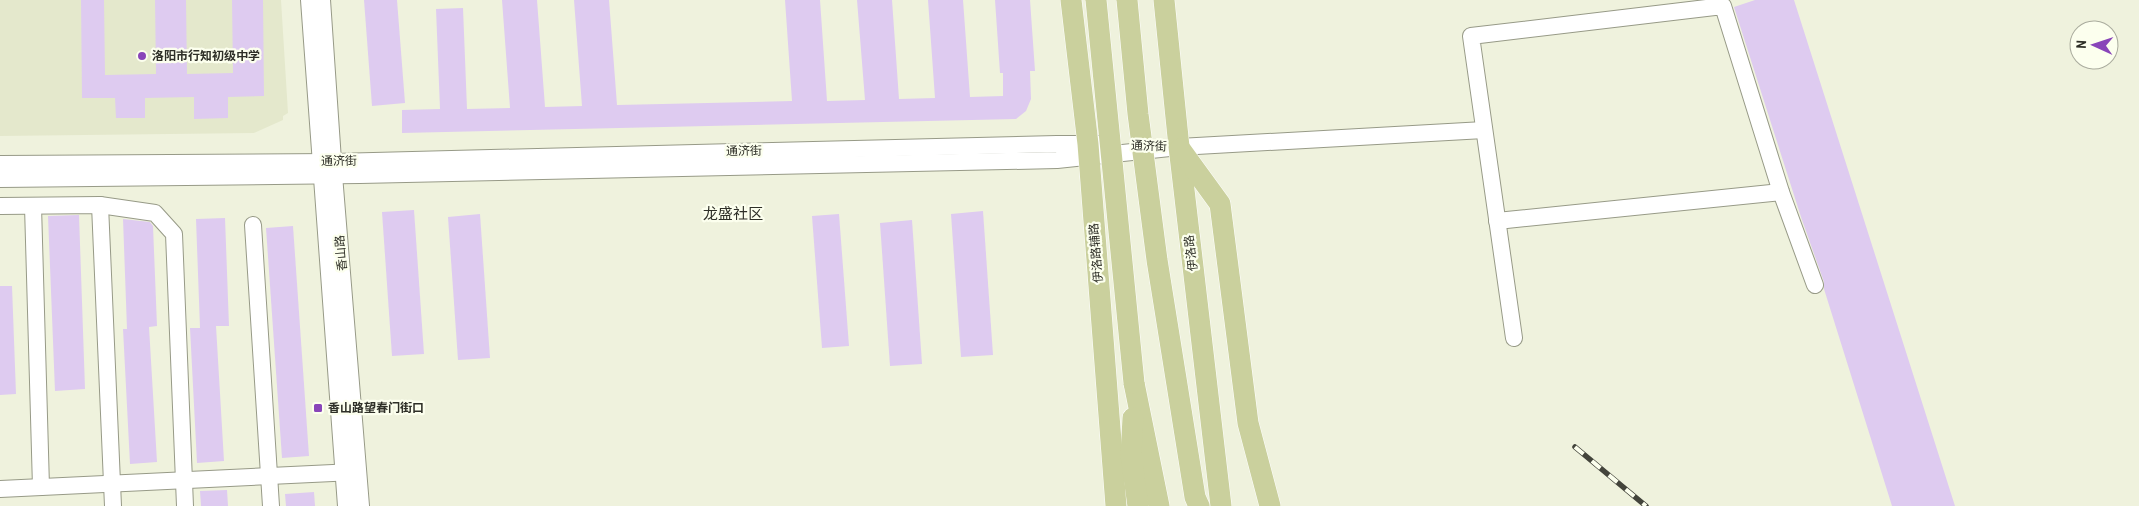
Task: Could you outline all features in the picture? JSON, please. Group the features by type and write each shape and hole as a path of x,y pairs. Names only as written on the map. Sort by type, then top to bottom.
{"main road":[{"name":"伊洛路辅路","path":"1071,0 1088,150 1116,506"},
{"path":"1096,0 1134,382 1159,506"},
{"path":"1127,0 1138,114 1156,260 1198,506"},
{"name":"伊洛路","path":"1164,0 1179,147 1221,506"},
{"path":"1179,147 1220,204 1248,423 1270,506"},
{"path":"1134,382 1131,455 1138,506"}],"street":[{"name":"香山路","path":"309,0 327,169 351,472 361,506"},
{"name":"香山路","path":"322,0 327,169"},
{"path":"1514,338 1471,36 1723,6 1782,192 1814,285"},
{"name":"通济街","path":"0,179 1179,147 1484,130"},
{"name":"通济街","path":"0,164 327,169"},
{"path":"1497,222 1782,192"},
{"path":"100,205 113,506"},
{"path":"0,206 100,205 155,213 174,234 185,506"},
{"path":"33,206 41,487"},
{"path":"253,225 271,506"},
{"name":"香山路","path":"346,506 351,472"},
{"path":"0,489 351,472"}],"shaded area":[{"name":"洛阳市行知初级中学","path":"0,0 281,0 288,113 283,116 283,120 254,133 0,136"}],"building":[{"path":"81,0 104,0 105,75 156,74 155,0 186,0 187,74 233,73 232,0 263,0 264,96 228,97 228,118 194,119 194,97 145,98 145,118 116,118 115,98 82,98"},
{"path":"364,0 397,0 405,103 372,106"},
{"path":"502,0 537,0 545,107 582,106 574,0 609,0 617,105 792,101 785,0 820,0 827,101 865,100 857,0 892,0 899,99 935,98 928,0 963,0 970,97 1003,96 1003,73 1000,73 995,0 1030,0 1035,71 1030,71 1031,99 1026,111 1016,119 402,133 402,110 440,109 436,9 463,8 467,109 510,108"},
{"path":"1755,0 1794,0 1955,506 1892,506 1824,289 1824,282 1801,217 1734,7"},
{"path":"414,210 424,354 392,356 382,212"},
{"path":"983,211 993,355 961,357 951,214"},
{"path":"480,214 490,358 458,360 448,217"},
{"path":"839,214 849,346 822,348 812,216"},
{"path":"79,215 85,389 55,391 48,216"},
{"path":"225,218 229,326 216,326 224,461 197,463 190,328 200,328 196,219"},
{"path":"123,219 150,222 153,226 157,326 149,327 157,462 130,464 123,329 127,329"},
{"path":"912,220 922,364 890,366 880,223"},
{"path":"293,226 309,456 282,458 266,228"},
{"path":"0,286 12,286 16,394 0,395"},
{"path":"227,490 228,506 201,506 200,491"},
{"path":"314,492 315,506 286,506 285,494"}],"railway":[{"path":"1575,447 1646,506"}],"place":[{"name":"洛阳市行知初级中学","path":"142,56"},
{"name":"香山路望春门街口","path":"318,408"}],"district":[{"name":"龙盛社区","path":"733,214"}]}
